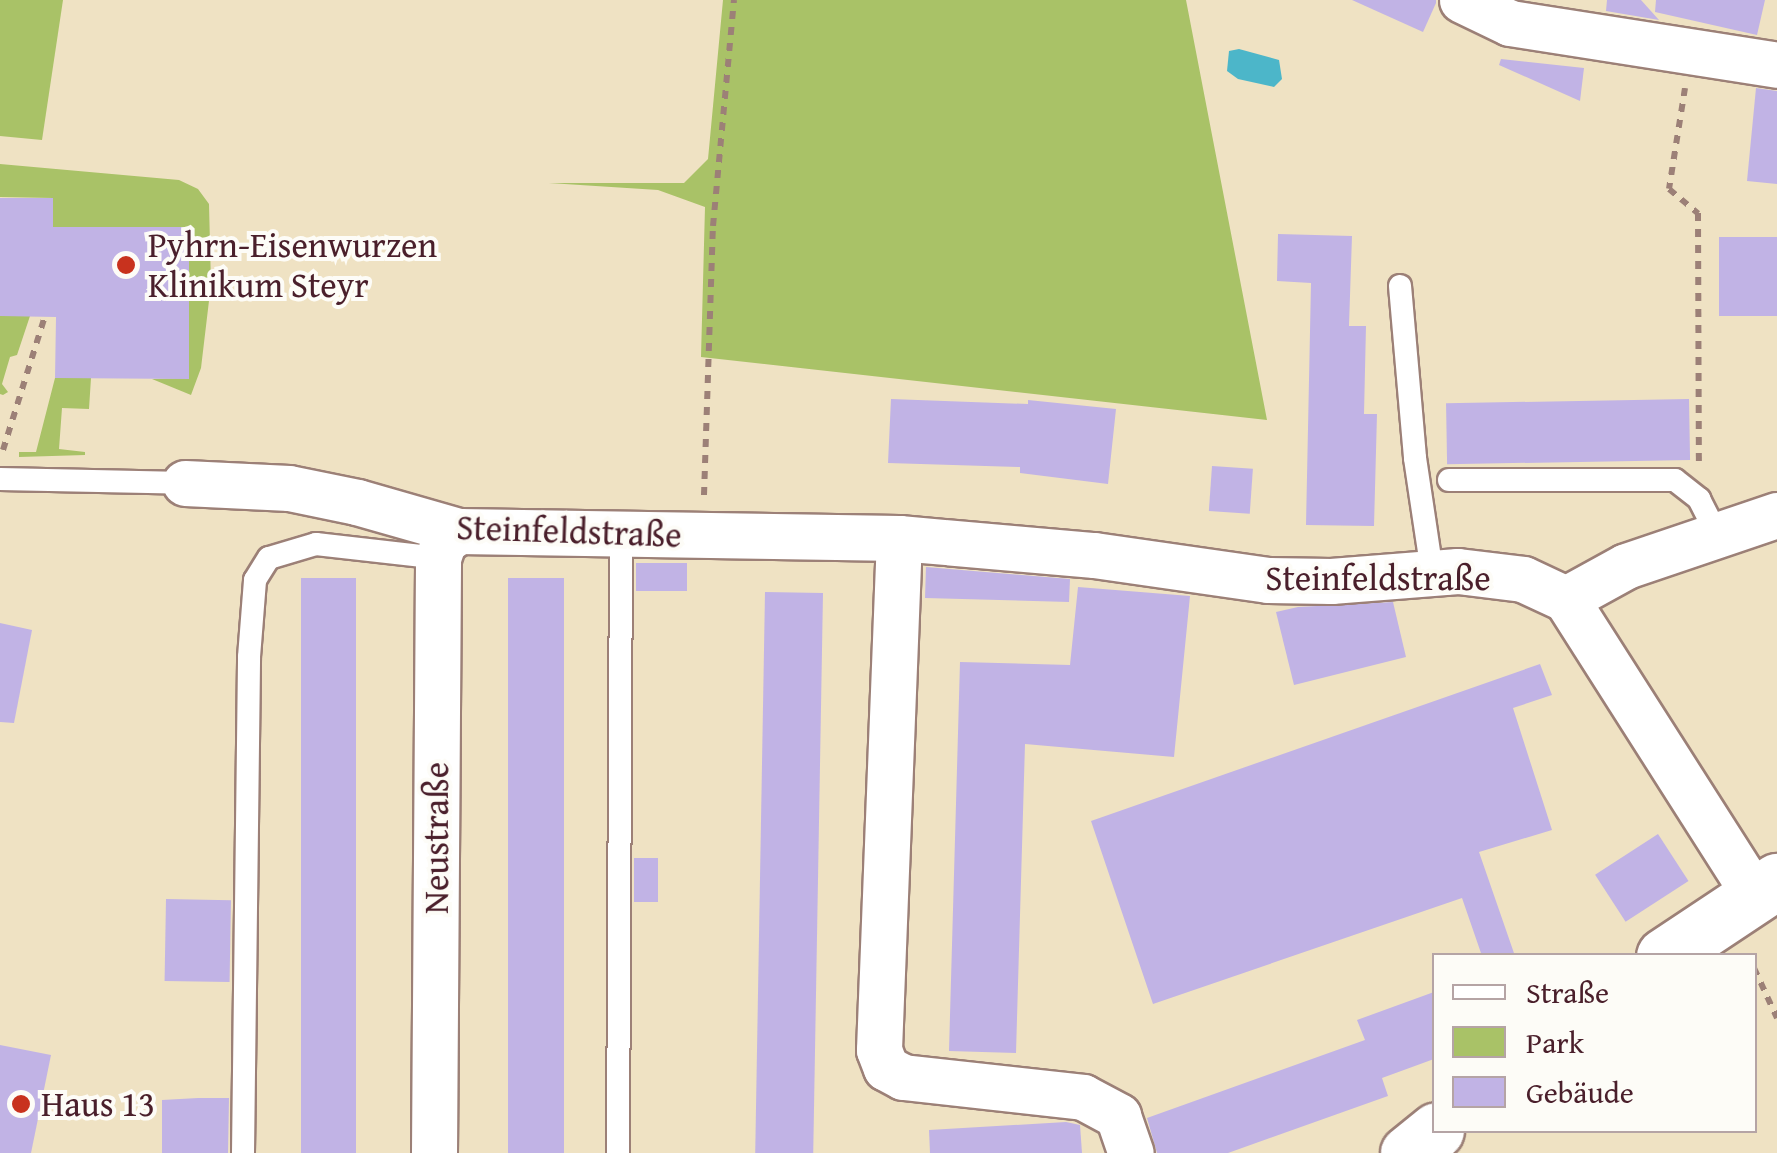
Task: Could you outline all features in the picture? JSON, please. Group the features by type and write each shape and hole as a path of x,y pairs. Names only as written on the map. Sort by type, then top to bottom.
{"main road":[{"path":"1668,953 1766,888"},
{"path":"1408,1153 1432,1133"}],"street":[{"path":"1462,0 1510,23 1777,64"},
{"name":"Steinfeldstraße","path":"184,483 289,488 357,502 448,545 621,536 899,538 1094,555 1268,580 1331,581 1432,572 1522,580 1566,599"},
{"path":"1766,888 1566,599 1626,566 1777,515"},
{"path":"899,538 879,1050 886,1068 903,1077 1083,1096 1118,1116 1131,1153"},
{"name":"Neustraße","path":"434,1153 448,545"}],"lane":[{"path":"1400,286 1415,458 1432,572"},
{"path":"0,480 184,483"},
{"path":"1448,480 1675,480 1699,499 1717,534"},
{"path":"618,1153 621,536"},
{"path":"244,1153 249,657 254,580 269,558 316,544 448,545"}],"path":[{"path":"703,536 713,226 734,0"},
{"path":"1684,96 1668,189 1698,213 1698,457"},
{"path":"0,461 44,316"},
{"path":"1757,975 1777,1018"}],"green space":[{"path":"0,0 63,0 42,140 0,136"},
{"path":"723,0 1186,0 1267,420 701,357 705,207 658,190 549,183 684,183 708,159"},
{"path":"0,164 179,180 198,189 209,204 211,284 201,368 191,395 152,379 189,378 189,227 53,227 53,198 0,197"},
{"path":"0,316 30,316 17,355 10,357 2,384 8,392 3,395 0,394"},
{"path":"55,378 91,378 89,409 62,408 59,449 85,455 19,457 19,452 36,452"}],"water":[{"path":"1239,49 1279,60 1282,79 1274,87 1238,79 1227,71 1229,51"}],"building":[{"path":"1352,0 1436,0 1436,3 1423,32"},
{"path":"1607,0 1641,0 1659,20 1606,11"},
{"path":"1656,0 1765,0 1757,35 1655,12"},
{"path":"1501,59 1584,68 1580,101 1499,65"},
{"path":"1756,88 1777,91 1777,184 1747,181"},
{"path":"0,198 53,198 53,227 189,227 189,379 55,378 56,317 0,316"},
{"path":"1278,234 1352,236 1349,326 1366,326 1364,414 1377,414 1374,526 1306,525 1311,283 1277,281"},
{"path":"1719,237 1777,237 1777,316 1719,316"},
{"path":"891,399 1028,404 1028,400 1116,409 1108,484 1020,473 1020,467 888,463"},
{"path":"1689,399 1690,460 1447,464 1446,403"},
{"path":"1212,466 1253,469 1250,514 1209,511"},
{"path":"636,563 687,563 687,591 636,591"},
{"path":"926,567 1070,579 1069,602 925,598"},
{"path":"301,578 356,578 356,1153 301,1153"},
{"path":"508,578 564,578 564,1153 508,1153"},
{"path":"1078,587 1190,596 1174,757 1025,744 1016,1053 949,1051 960,662 1070,665"},
{"path":"765,592 823,593 813,1153 755,1153"},
{"path":"1393,602 1406,657 1294,685 1276,612 1298,607"},
{"path":"0,623 32,630 14,723 0,722"},
{"path":"1540,664 1552,695 1513,708 1552,830 1479,852 1514,953 1481,953 1462,898 1153,1004 1091,821"},
{"path":"1658,834 1688,881 1626,922 1595,875"},
{"path":"634,858 658,858 658,902 634,902"},
{"path":"166,899 231,900 230,982 165,981"},
{"path":"1432,993 1432,1060 1382,1078 1388,1096 1228,1153 1157,1153 1147,1118 1365,1040 1357,1020"},
{"name":"Haus 13","path":"0,1045 51,1055 31,1153 0,1153"},
{"path":"229,1098 228,1153 162,1153 162,1100"},
{"path":"1066,1122 1080,1125 1082,1153 930,1153 929,1130"}],"place":[{"name":"Pyhrn-Eisenwurzen Klinikum Steyr","path":"126,265"},
{"name":"Haus 13","path":"21,1104"}]}
